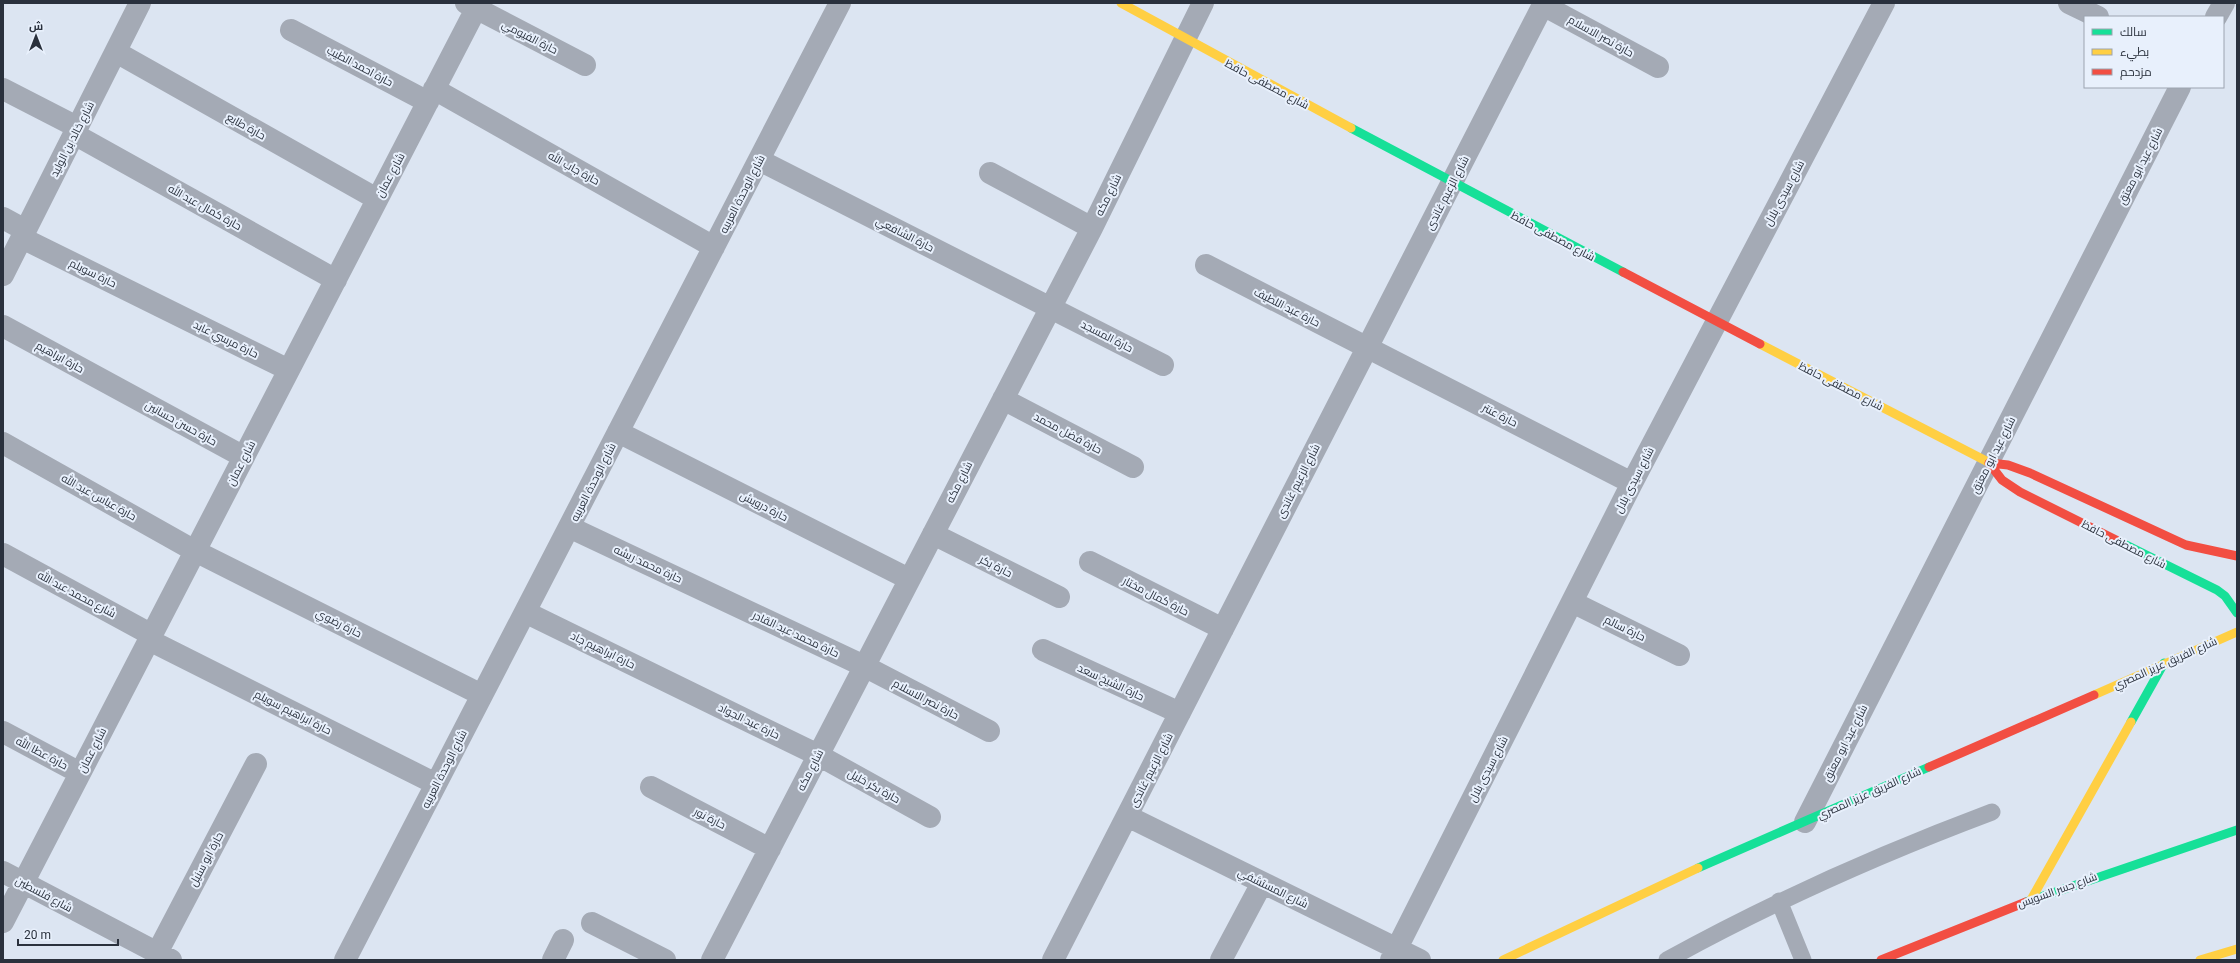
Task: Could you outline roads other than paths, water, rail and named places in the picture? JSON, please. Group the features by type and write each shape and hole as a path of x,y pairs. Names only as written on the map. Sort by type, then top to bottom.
{"street":[{"name":"شارع خالد بن الوليد","path":"3,275 140,3"},
{"name":"شارع الوحدة العربيه","path":"345,960 840,3"},
{"name":"شارع مصطفى حافظ","path":"1121,3 1185,40 1452,183 1989,463 2008,465 2030,473 2186,545 2237,556"},
{"name":"شارع مكه","path":"712,960 1092,228 1203,3"},
{"name":"شارع سيدى بلال","path":"1394,955 1632,483 1884,3"},
{"path":"2069,3 2096,16"},
{"path":"2217,16 2224,3"},
{"name":"حارة نصر الاسلام","path":"1544,4 1658,67"},
{"name":"شارع الزعيم غاندى","path":"1053,960 1544,4"},
{"name":"حارة الفيومي","path":"474,5 585,65"},
{"name":"شارع عمان","path":"3,922 431,96 474,5"},
{"name":"حارة احمد الطيب","path":"291,30 431,96"},
{"name":"حارة طايع","path":"116,52 377,199"},
{"name":"شارع عيد ابو معتق","path":"1804,822 2179,88"},
{"name":"حارة كمال عبد الله","path":"3,89 336,280"},
{"name":"حارة جاب الله","path":"431,96 714,247"},
{"name":"حارة الشافعي","path":"759,160 1050,307"},
{"path":"990,173 1092,228"},
{"name":"حارة سويلم","path":"3,218 24,234 164,308"},
{"name":"حارة عبد اللطيف","path":"1206,265 1367,348"},
{"name":"حارة المسجد","path":"1050,307 1163,365"},
{"name":"حارة مرسي عابد","path":"164,308 289,370"},
{"name":"حارة ابراهيم","path":"3,326 118,388"},
{"name":"حارة عنتر","path":"1367,348 1632,483"},
{"name":"حارة حسن حسانين","path":"118,388 244,457"},
{"name":"حارة فضل محمد","path":"1003,399 1133,467"},
{"name":"حارة درويش","path":"618,432 909,579"},
{"name":"حارة عباس عبد الله","path":"3,443 195,551"},
{"name":"شارع مصطفى حافظ","path":"1989,463 2002,480 2020,492 2217,590 2225,596 2237,613"},
{"name":"حارة محمد ريشه","path":"569,527 727,601"},
{"name":"حارة بكر","path":"933,534 1059,597"},
{"name":"حارة رضوي","path":"195,551 482,694"},
{"name":"شارع محمد عبد الله","path":"3,554 150,637"},
{"name":"حارة كمال مختار","path":"1090,562 1223,629"},
{"name":"حارة محمد عبد القادر","path":"727,601 864,666"},
{"name":"حارة سالم","path":"1572,602 1679,654"},
{"name":"حارة ابراهيم جاد","path":"525,612 680,687"},
{"name":"شارع الفريق عزيز المصري","path":"1502,960 1664,883 2237,632"},
{"name":"حارة ابراهيم سويلم","path":"150,637 436,784"},
{"name":"حارة الشيخ سعد","path":"1043,650 1180,713"},
{"path":"2032,898 2164,663"},
{"name":"حارة نصر الاسلام","path":"864,666 989,731"},
{"name":"حارة عبد الجواد","path":"680,687 818,755"},
{"name":"حارة عطا الله","path":"3,732 80,773"},
{"name":"حارة بكر خليل","path":"818,755 930,817"},
{"name":"حارة ابو سنيل","path":"164,956 256,764"},
{"name":"حارة نور","path":"651,787 770,849"},
{"name":"شارع المستشفي","path":"1127,816 1262,883 1394,955 1420,960"},
{"name":"شارع جسر السويس","path":"1882,960 2032,898 2143,859 2237,830"},
{"name":"شارع فلسطين","path":"3,872 164,956"},
{"path":"1221,960 1262,883"},
{"path":"592,923 665,960"},
{"path":"553,960 562,940"},
{"path":"2200,960 2237,949"}],"lane":[{"path":"1667,960 1779,901 1920,839 1992,812"},
{"path":"1779,901 1803,960"}]}
